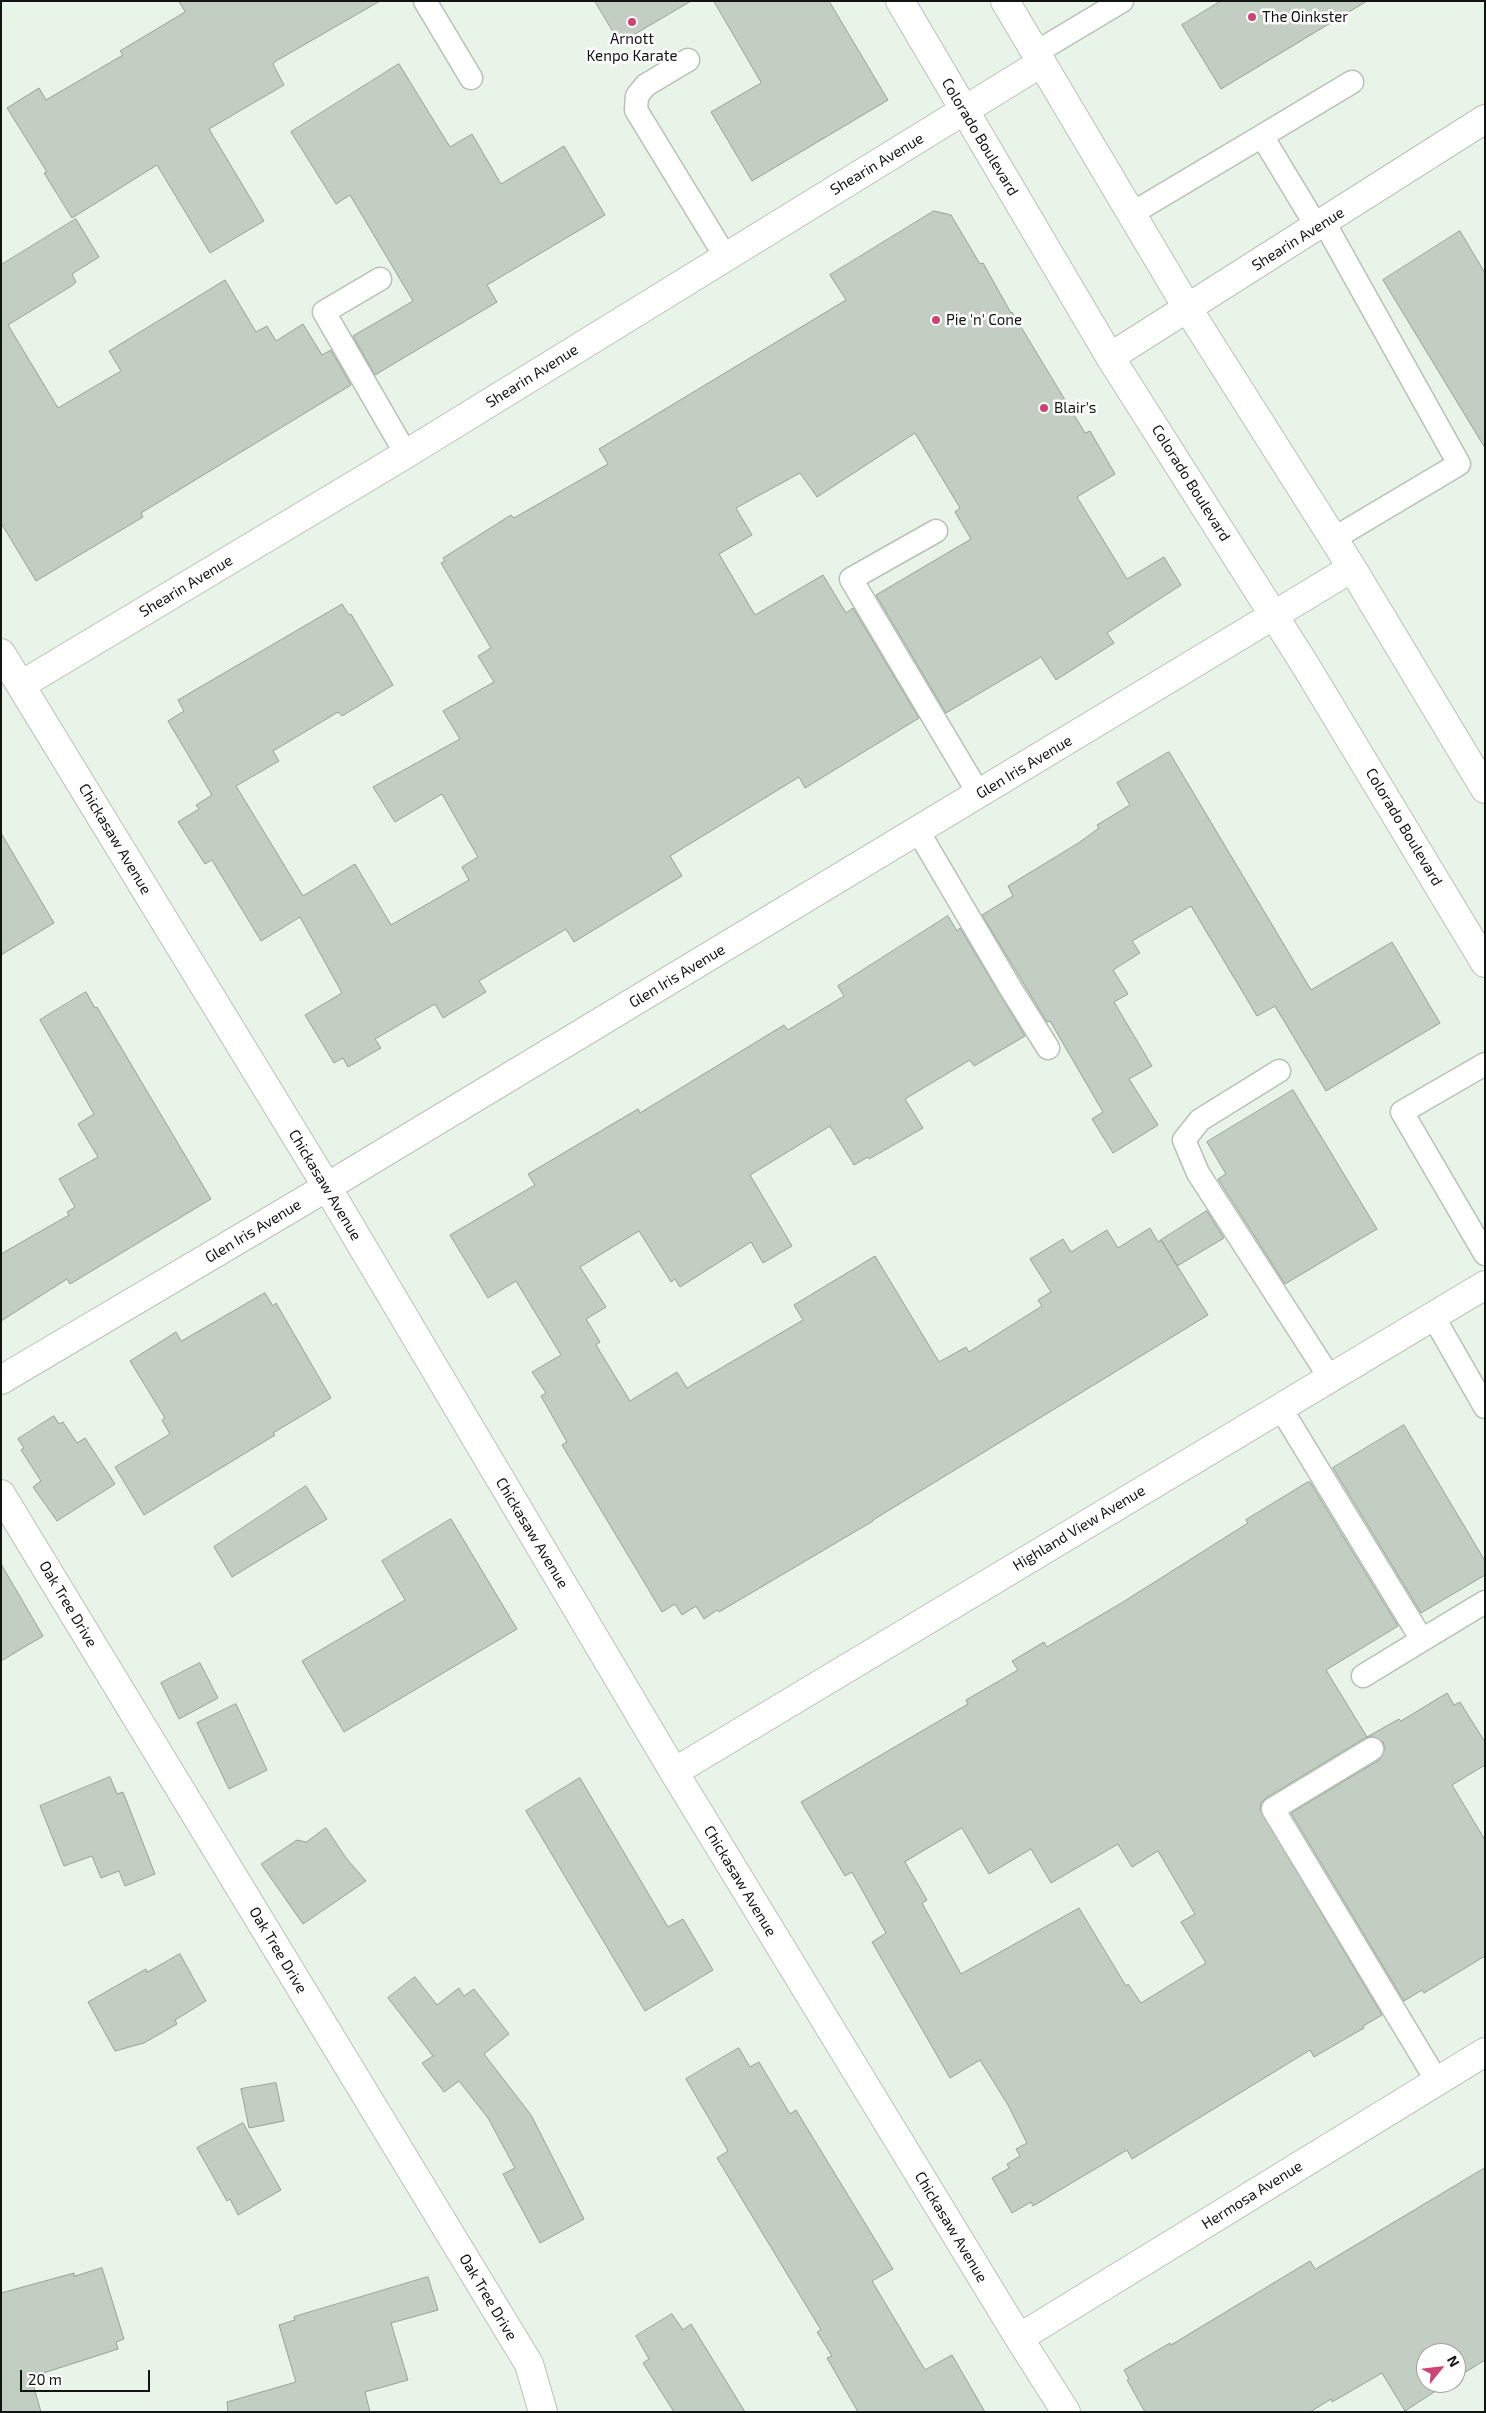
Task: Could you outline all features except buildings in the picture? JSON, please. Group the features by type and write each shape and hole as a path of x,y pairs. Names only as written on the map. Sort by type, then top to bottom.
{"street":[{"name":"Colorado Boulevard","path":"900,1 1110,357 1274,615 1485,963"},
{"path":"1005,1 1188,309 1352,568 1485,789"},
{"name":"Shearin Avenue","path":"21,686 406,454 725,256 964,111 1038,58"},
{"name":"Shearin Avenue","path":"1110,357 1485,119"},
{"name":"Glen Iris Avenue","path":"1,1380 327,1187 1352,568"},
{"name":"Chickasaw Avenue","path":"1,653 327,1187 674,1772 1066,2412"},
{"name":"Highland View Avenue","path":"674,1772 1485,1285"},
{"name":"Oak Tree Drive","path":"1,1494 529,2364 543,2412"},
{"name":"Hermosa Avenue","path":"1019,2338 1485,2052"}],"lane":[{"path":"425,1 471,78"},
{"path":"1038,58 1122,1"},
{"path":"688,60 646,85 636,96 636,110 725,256"},
{"path":"1131,214 1352,82"},
{"path":"1262,136 1320,224 1459,464 1333,539"},
{"path":"380,279 324,312 406,454"},
{"path":"936,531 852,579 980,794"},
{"path":"918,831 1048,1048"},
{"path":"1485,1064 1402,1112 1485,1254"},
{"path":"1279,1071 1200,1120 1184,1140 1198,1172 1330,1378"},
{"path":"1433,1316 1485,1407"},
{"path":"1280,1408 1422,1640"},
{"path":"1363,1676 1485,1602"},
{"path":"1372,1749 1273,1809 1438,2081"}],"place":[{"name":"The Oinkster","path":"1252,17"},
{"name":"Arnott Kenpo Karate","path":"632,22"},
{"name":"Pie 'n' Cone","path":"936,320"},
{"name":"Blair's","path":"1044,408"}]}
